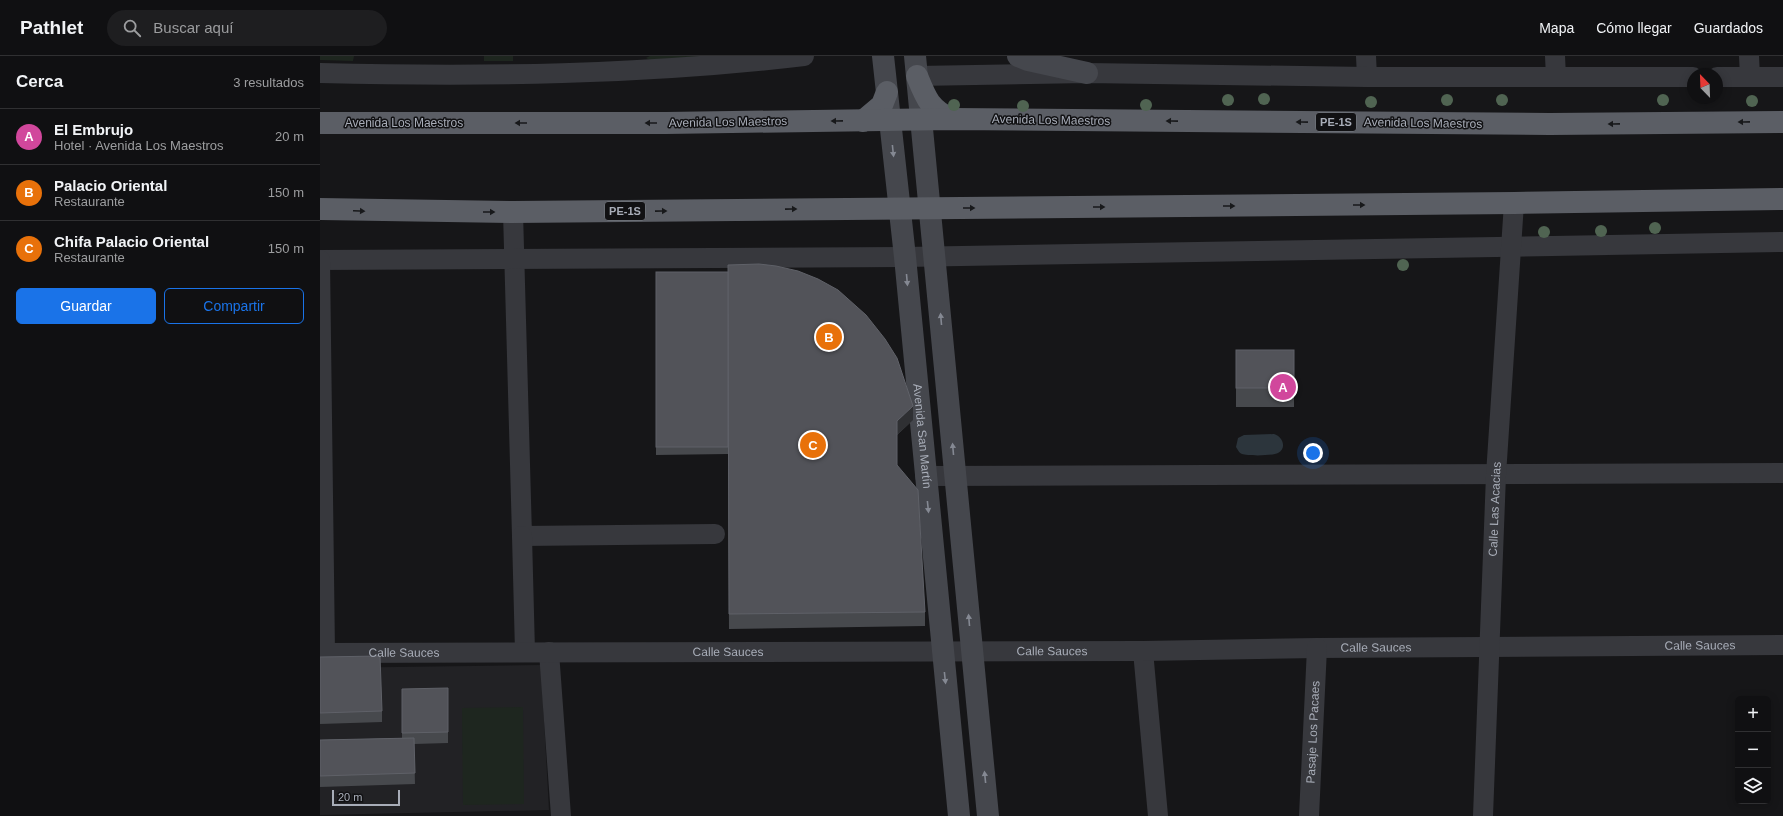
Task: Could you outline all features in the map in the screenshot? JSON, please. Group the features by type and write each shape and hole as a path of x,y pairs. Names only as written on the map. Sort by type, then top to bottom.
{"highway":[{"path":"916,66 929,103 939,112 951,119"},
{"path":"863,120 882,105 887,92"},
{"name":"Avenida Los Maestros","path":"320,123 409,122 520,124 921,119 1550,124 1783,122"},
{"name":"PE-1S","path":"320,210 513,212 1514,203 1783,199"}],"main road":[{"name":"Avenida San Martín","path":"883,56 905,257 959,816"},
{"path":"1018,56 1028,60 1087,73"},
{"path":"916,66 936,256 955,476 988,816"}],"street":[{"path":"320,73 417,75 575,73 667,68 804,56"},
{"path":"1366,56 1367,77"},
{"path":"1555,56 1556,77"},
{"path":"1749,56 1750,77"},
{"path":"916,66 1087,73 1367,77 1687,77"},
{"path":"1723,77 1783,77"},
{"name":"Calle Las Acacias","path":"1483,816 1488,646 1496,475 1514,203"},
{"path":"513,212 525,652"},
{"path":"322,653 320,260 905,257 1783,242"},
{"path":"925,476 1783,473"},
{"path":"522,536 715,534"},
{"name":"Calle Sauces","path":"322,653 943,650 1143,651 1488,646 1783,645"},
{"name":"Pasaje Los Pacaes","path":"1309,816 1317,648"},
{"path":"1143,651 1158,816"},
{"path":"549,652 561,816"}],"shaded area":[{"path":"320,56 354,56 353,61 320,60"},
{"path":"484,56 513,56 513,61 484,61"},
{"path":"650,56 741,56 661,65 646,58"},
{"path":"1274,434 1282,440 1283,443 1281,451 1278,453 1271,455 1245,455 1240,453 1236,447 1238,438 1244,435"},
{"path":"541,665 549,810 320,815 320,668"},
{"path":"523,707 524,804 463,805 462,708"}],"building":[{"path":"759,264 798,271 818,279 838,290 866,315 885,339 897,358 913,406 897,421 897,465 918,490 925,612 729,614 728,265"},
{"path":"656,272 728,272 728,447 656,447"},
{"path":"1236,350 1294,350 1294,388 1236,388"},
{"path":"380,656 382,711 320,713 320,657"},
{"path":"448,688 448,732 402,733 402,689"},
{"path":"414,738 415,773 320,776 320,740"}],"place":[{"name":"Palacio Oriental","path":"829,337"},
{"name":"El Embrujo","path":"1283,387"},
{"name":"Chifa Palacio Oriental","path":"813,445"}]}
